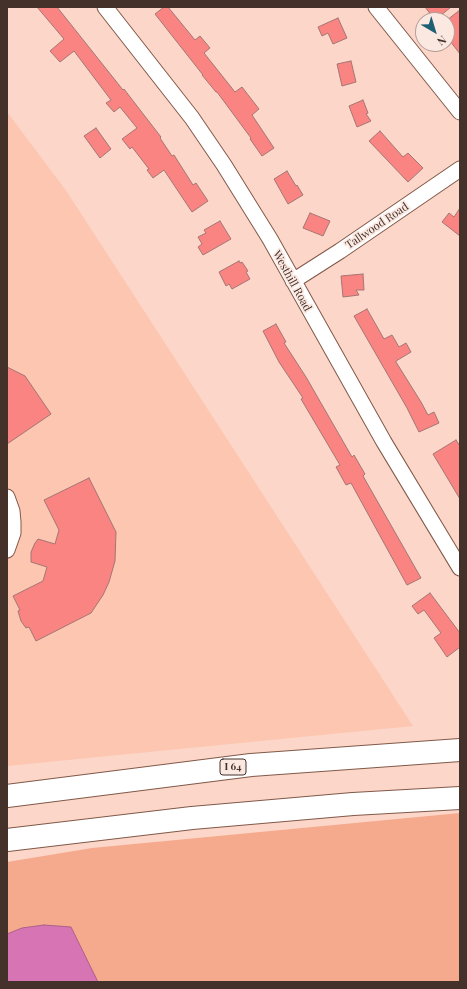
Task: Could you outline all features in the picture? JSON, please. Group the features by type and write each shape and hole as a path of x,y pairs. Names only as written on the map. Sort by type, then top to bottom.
{"highway":[{"name":"I 64","path":"7,796 251,765 460,750"},
{"path":"7,840 192,818 354,804 460,798"}],"street":[{"name":"Westhill Road","path":"105,7 192,118 224,165 270,239 384,442 460,568"},
{"path":"376,7 460,112"},
{"name":"Tallwood Road","path":"293,281 340,251 460,169"},
{"path":"7,497 12,511 13,533 7,550"}],"shaded area":[{"path":"7,112 67,192 413,726 7,766"},
{"path":"460,813 460,982 7,982 7,862 92,848"},
{"path":"44,925 71,927 98,982 7,982 7,934 22,928"}],"building":[{"path":"37,7 57,7 123,90 124,89 161,137 160,138 172,156 174,155 193,185 196,183 208,201 192,212 164,170 153,178 147,170 149,169 132,147 130,149 122,139 137,128 120,107 114,112 106,103 111,100 74,51 60,62 50,51 64,39"},
{"path":"164,7 168,7 195,40 200,36 210,48 204,53 235,92 242,87 259,109 252,115 274,148 262,156 250,139 251,138 217,92 155,14"},
{"path":"425,7 451,7 445,12 429,12"},
{"path":"460,10 460,54 455,47 455,14"},
{"path":"338,18 347,38 333,44 328,33 322,36 318,27"},
{"path":"351,61 356,82 342,86 337,64"},
{"path":"363,100 368,113 366,114 371,121 357,127 349,106"},
{"path":"96,128 111,149 100,158 84,136"},
{"path":"380,131 403,157 408,153 423,168 408,182 369,141"},
{"path":"287,171 303,195 288,204 274,179"},
{"path":"460,208 460,236 442,222 449,213 454,217"},
{"path":"310,213 330,221 323,236 303,228"},
{"path":"220,221 231,239 203,255 198,247 202,244 198,237 206,233 204,230"},
{"path":"239,261 240,263 242,262 248,271 246,272 250,279 232,289 229,284 226,286 219,272"},
{"path":"363,274 364,290 356,290 359,295 343,297 341,276"},
{"path":"367,309 384,339 392,335 399,347 406,343 411,352 396,362 428,415 434,412 439,423 419,432 407,408 354,316"},
{"path":"276,324 286,342 284,343 306,377 352,457 354,455 365,474 363,476 421,578 407,585 351,483 346,485 336,467 340,465 301,399 303,398 279,362 263,331"},
{"path":"7,367 25,376 51,414 7,444"},
{"path":"456,440 460,446 460,499 433,454"},
{"path":"89,478 116,532 115,561 109,582 103,595 91,613 36,641 29,627 26,628 21,621 18,611 20,610 13,596 43,581 47,567 31,562 31,552 38,539 55,544 59,530 44,500"},
{"path":"430,593 460,633 460,647 447,657 434,638 441,633 424,610 418,614 412,606"}]}
